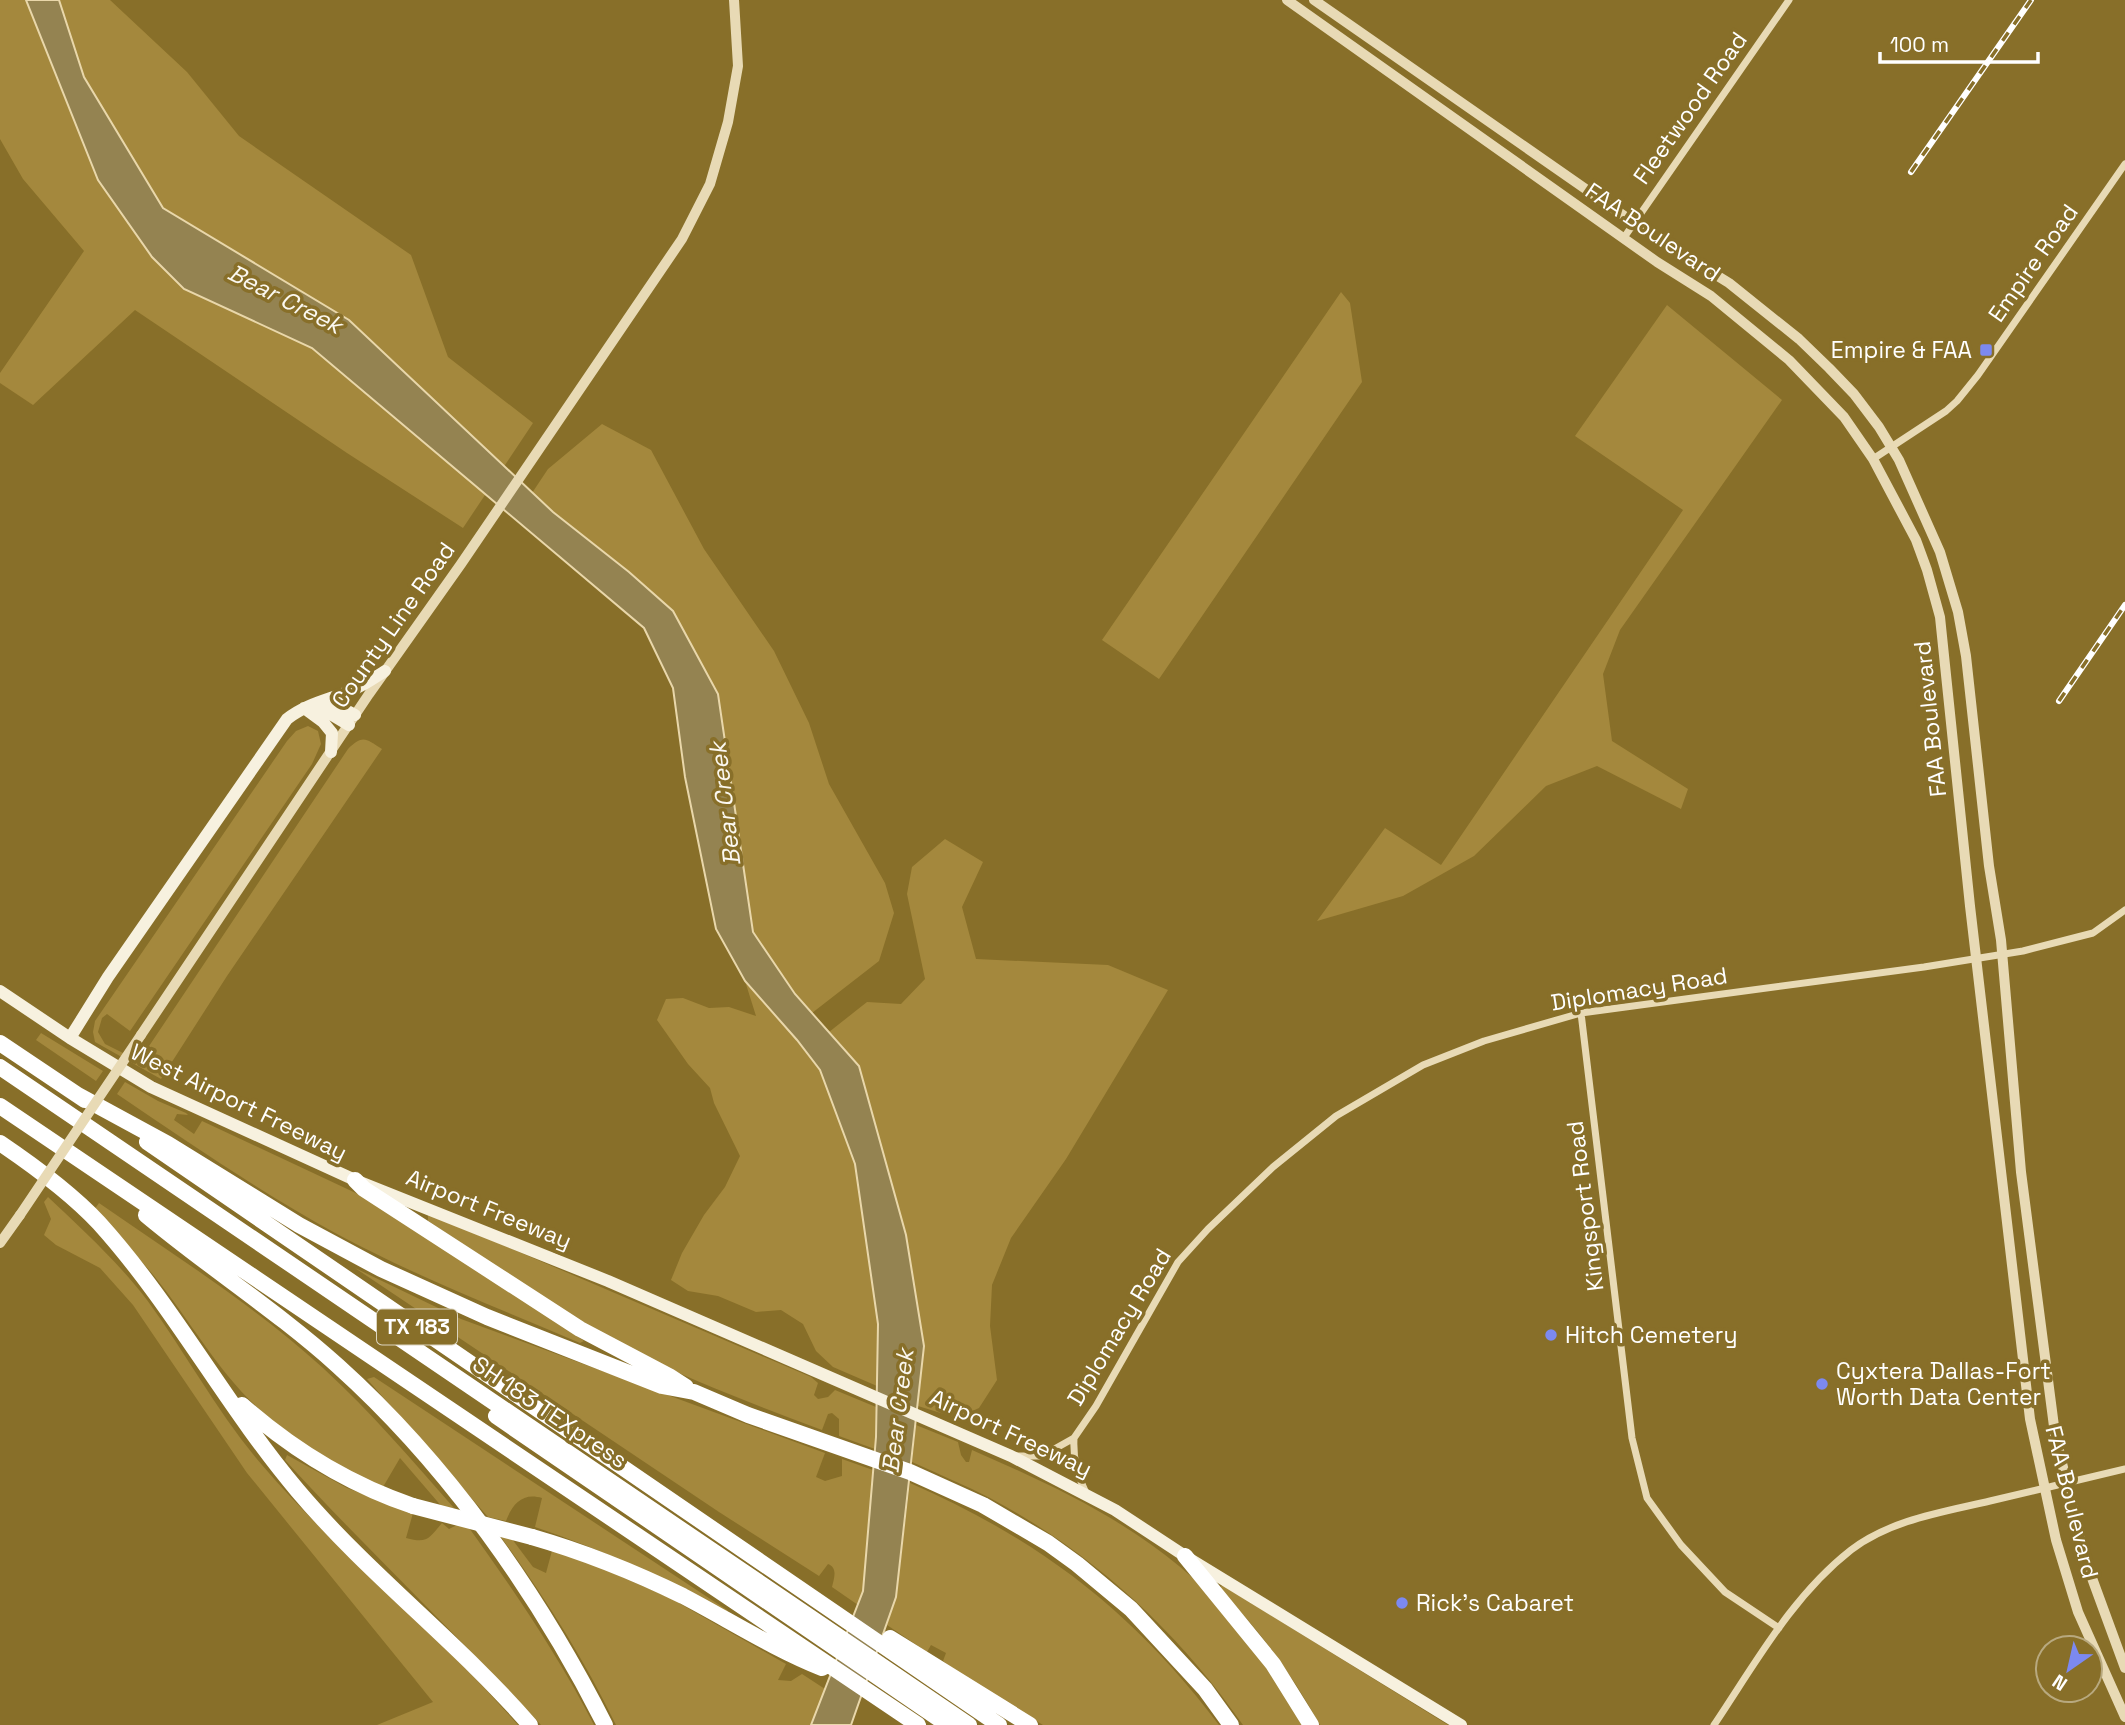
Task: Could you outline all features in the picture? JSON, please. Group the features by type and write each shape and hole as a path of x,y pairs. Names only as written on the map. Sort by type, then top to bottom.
{"highway":[{"name":"TX 183","path":"0,1043 758,1560 820,1597 930,1671"},
{"name":"SH 183 TEXpress","path":"0,1067 811,1625"},
{"name":"SH 183 TEXpress","path":"0,1079 920,1699 969,1725"},
{"path":"76,1094 168,1144 299,1224 381,1269 555,1345 662,1386 694,1392 833,1446 910,1472 983,1505 1058,1550 1122,1601 1157,1635 1205,1689 1231,1725"},
{"name":"TX 183","path":"0,1107 801,1653 849,1678 915,1723"},
{"path":"0,1143 66,1193 97,1221 151,1285 270,1457 303,1496 486,1677 530,1725"},
{"path":"75,1157 191,1253 308,1340 396,1423 452,1489 514,1572 553,1632 605,1725"},
{"path":"355,1180 364,1189 580,1329 694,1392"},
{"path":"216,1380 258,1419 304,1455 356,1484 413,1506 567,1547 643,1578 801,1653"},
{"path":"1185,1556 1273,1664 1311,1725"},
{"path":"930,1671 999,1725"},
{"path":"930,1671 1030,1725"},
{"name":"SH 183 TEXpress","path":"920,1699 948,1725"}],"main road":[{"path":"69,1038 108,977 288,719 304,708 348,692 385,671"},
{"path":"304,708 329,701 352,720"},
{"path":"304,708 323,722 332,733 331,752"},
{"name":"West Airport Freeway","path":"0,991 69,1038 152,1087 355,1180"},
{"name":"Airport Freeway","path":"355,1180 597,1276 1011,1455 1086,1493 1461,1725"}],"street":[{"name":"County Line Road","path":"0,1243 385,671 682,239 710,184 728,122 738,66 734,0"},
{"name":"FAA Boulevard","path":"1287,0 1623,239 1711,296 1788,360 1844,417 1873,459 1916,540 1940,617 2030,1419 2043,1488 2078,1612 2125,1717"},
{"name":"FAA Boulevard","path":"1314,0 1656,238 1729,284 1809,349 1854,394 1892,449 1927,519 1950,583 1966,656 1979,782 2002,955 2018,1139 2055,1434 2085,1559 2125,1669"},
{"name":"Fleetwood Road","path":"1623,239 1789,0"},
{"path":"1415,89 1423,77"},
{"path":"1462,123 1472,111"},
{"name":"Empire Road","path":"1873,459 1892,449 1957,401 2125,164"},
{"path":"1759,336 1770,316"},
{"path":"1940,617 1958,612"},
{"path":"1959,787 1979,782"},
{"name":"Diplomacy Road","path":"1011,1455 1042,1456 1074,1438 1096,1406 1178,1262 1208,1228 1273,1167 1336,1116 1423,1065 1484,1041 1581,1013 2002,955 2093,933 2125,910"},
{"name":"Kingsport Road","path":"1581,1013 1632,1438 1647,1498 1681,1545 1725,1592 1779,1628"},
{"path":"1998,1140 2018,1139"},
{"path":"2018,1313 2039,1311"},
{"name":"Diplomacy Road","path":"1074,1438 1073,1459 1076,1473 1086,1493"},
{"path":"1714,1725 1805,1593 1851,1550 1879,1533 1918,1518 2125,1469"},
{"path":"2106,1677 2125,1669"}],"shaded area":[{"path":"0,0 110,0 187,72 239,136 411,255 448,357 533,423 463,528 135,310 33,405 0,383 0,373 84,251 23,179 0,139"},
{"path":"1341,292 1350,303 1362,382 1159,679 1102,640"},
{"path":"1667,305 1782,400 1620,630 1603,674 1612,741 1688,789 1681,809 1597,766 1546,786 1474,856 1403,896 1317,921 1385,828 1441,865 1683,510 1575,436"},
{"path":"602,424 651,450 704,549 774,651 809,723 829,784 885,883 894,913 879,961 812,1013 795,994 753,932 718,694 553,512 532,493 548,469"},
{"path":"308,726 318,731 321,744 312,764 130,1031 107,1014 102,1018 98,1032 105,1044 139,1061 348,749 357,741 365,740 382,749 227,976 161,1079 95,1042 95,1021 287,741 296,731"},
{"path":"945,839 983,862 962,907 976,959 1108,965 1168,990 1066,1159 1011,1238 992,1285 990,1326 997,1380 979,1408 957,1418 918,1406 924,1346 906,1235 860,1070 829,1032 867,1002 901,1004 925,979 907,894 912,867"},
{"path":"745,981 820,1070 855,1164 878,1324 877,1386 833,1367 816,1351 803,1324 781,1310 756,1312 718,1296 688,1291 671,1280 682,1253 704,1215 725,1187 740,1156 714,1103 710,1088 688,1064 657,1020 666,999 683,998 709,1008 729,1007 756,1016"},
{"path":"41,1033 103,1071 96,1081 36,1040"},
{"path":"125,1082 186,1113 188,1115 177,1114 174,1120 194,1134 202,1121 360,1195 584,1341 580,1343 427,1278 308,1218 225,1167 117,1094"},
{"path":"48,1197 136,1286 231,1425 292,1499 455,1658 518,1725 377,1725 433,1702 247,1473 133,1305 100,1268 56,1245 44,1235 51,1219 44,1202"},
{"path":"99,1203 214,1282 297,1345 357,1401 454,1508 443,1508 400,1458 383,1487 317,1452 257,1407 216,1361 155,1277 94,1210"},
{"path":"428,1215 811,1377 818,1383 814,1395 818,1399 828,1397 835,1390 876,1407 875,1449 839,1436 839,1419 832,1413 828,1414 822,1430 704,1384 608,1338 428,1221"},
{"path":"355,1268 461,1319 825,1453 816,1477 825,1481 842,1476 842,1459 873,1470 863,1591 858,1605 832,1587 834,1574 831,1566 828,1564 819,1576"},
{"path":"374,1377 727,1610 730,1615 635,1566 535,1527 542,1498 529,1497 519,1501 511,1509 506,1521 488,1517 367,1379"},
{"path":"916,1425 958,1442 966,1462 969,1462 972,1450 1079,1500 1146,1541 1177,1564 1243,1632 1305,1725 1243,1725 1190,1657 1130,1596 1098,1569 1027,1519 981,1493 912,1462"},
{"path":"287,1455 347,1488 413,1513 406,1538 424,1540 442,1523 449,1529 459,1524 467,1525 534,1623 594,1725 541,1725 316,1494 285,1460"},
{"path":"910,1483 1001,1529 1081,1583 1118,1613 1153,1647 1219,1725 1043,1725 956,1672 943,1661 946,1653 931,1645 927,1652 887,1625 896,1597"},
{"path":"498,1533 509,1535 533,1567 546,1573 553,1547 670,1598 786,1664 778,1680 791,1681 802,1674 825,1689 815,1714 828,1725 616,1725 562,1626"},
{"path":"1222,1585 1448,1725 1320,1725 1275,1655 1250,1622 1221,1591"}],"water":[{"name":"Bear Creek","path":"26,0 59,0 84,77 163,208 349,320 553,512 673,611 718,694 753,932 795,994 859,1066 906,1235 924,1346 896,1597 851,1725 811,1725 863,1591 876,1437 878,1324 855,1164 820,1070 745,981 716,929 685,777 673,688 644,628 312,348 184,289 152,257 98,180"}],"railway":[{"path":"1911,172 2031,0"},
{"path":"2059,701 2125,605"}],"place":[{"name":"Empire & FAA","path":"1986,350"},
{"name":"Hitch Cemetery","path":"1551,1335"},
{"name":"Cyxtera Dallas-Fort Worth Data Center","path":"1822,1384"},
{"name":"Rick's Cabaret","path":"1402,1603"}]}
